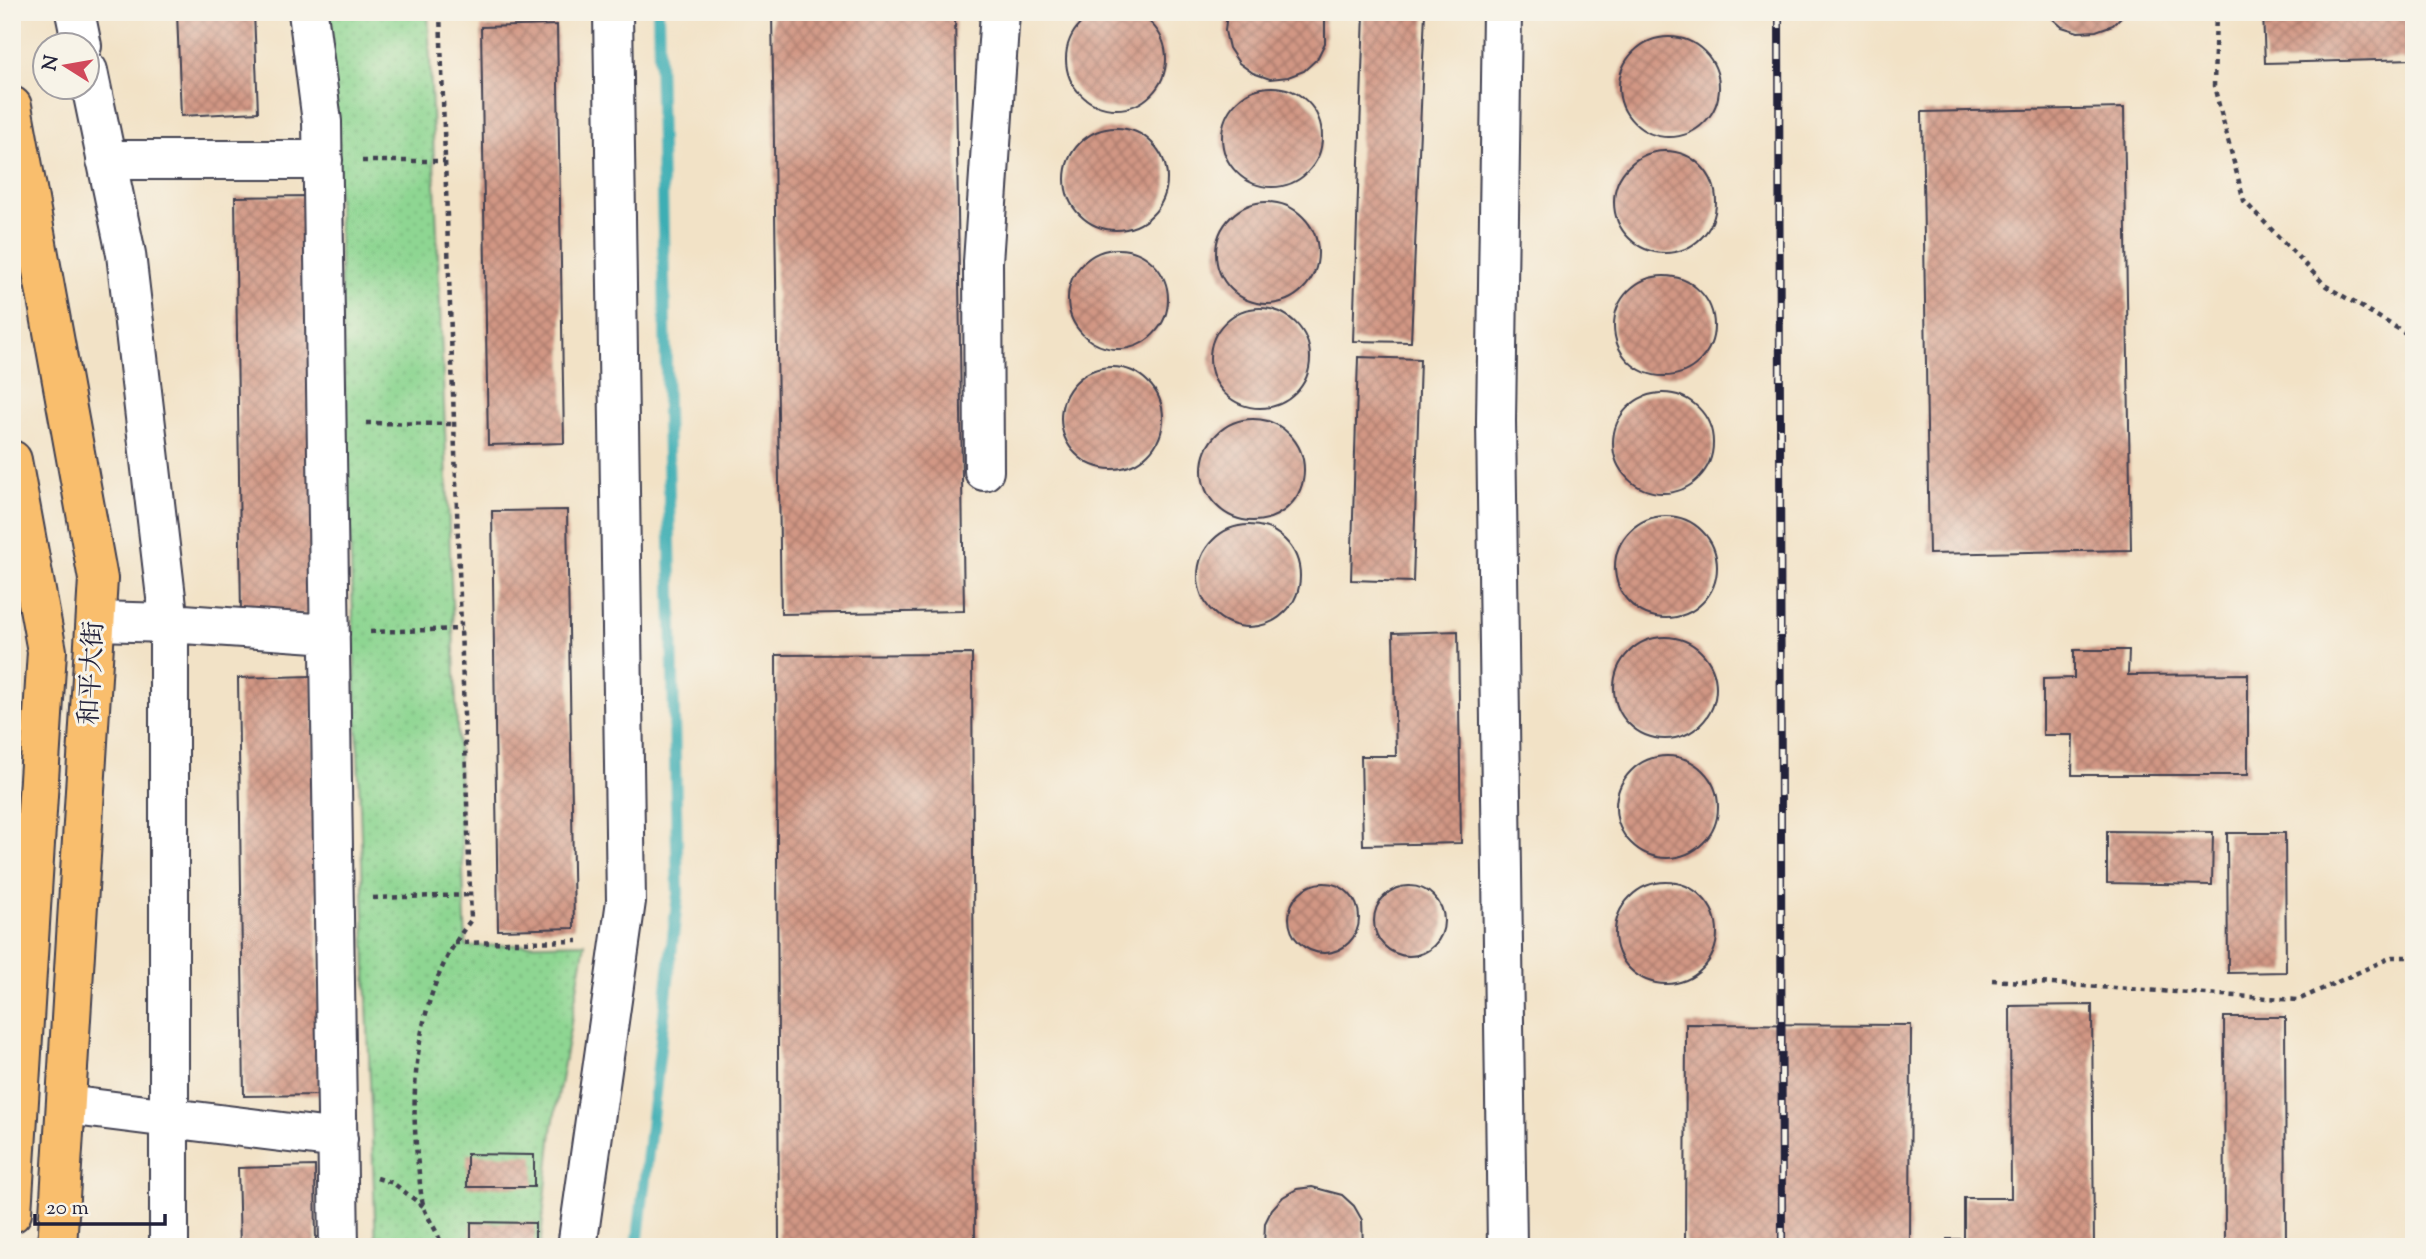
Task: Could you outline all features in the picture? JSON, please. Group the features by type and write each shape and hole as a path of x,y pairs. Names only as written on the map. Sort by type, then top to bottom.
{"main road":[{"name":"和平大街","path":"12,106 98,579 57,1247"},
{"name":"和平大街","path":"12,460 47,650 12,1213"}],"street":[{"path":"75,12 79,32"},
{"path":"308,12 322,122 323,160 339,1247"},
{"path":"577,1247 626,901 612,12"},
{"path":"984,471 983,262 1000,12"},
{"path":"1502,12 1496,421 1507,1247"},
{"path":"94,102 126,254 169,622 169,1247"},
{"path":"106,160 323,160"},
{"path":"96,621 169,622 330,634"},
{"path":"66,1105 338,1139"}],"path":[{"path":"440,12 471,895 471,920 453,943 428,1005 415,1073 415,1137 424,1206 442,1247"},
{"path":"2216,12 2214,86 2245,201 2326,286 2414,338"},
{"path":"323,160 445,161"},
{"path":"327,423 454,424"},
{"path":"330,634 461,629"},
{"path":"334,900 471,895"},
{"path":"453,943 621,941"},
{"path":"1992,980 2298,1000 2392,957 2414,957"}],"green space":[{"path":"331,12 428,12 466,946 585,943 552,1131 540,1247 376,1247"}],"building":[{"path":"1116,9 1144,17 1158,31 1166,59 1158,87 1144,101 1116,109 1088,101 1074,87 1066,59 1074,31 1088,17"},
{"path":"177,12 254,12 258,112 181,116"},
{"path":"772,12 955,12 964,611 781,614"},
{"path":"1227,12 1325,12 1325,43 1317,59 1304,71 1288,77 1270,79 1253,73 1239,63 1229,48 1225,31"},
{"path":"1364,12 1425,12 1411,342 1353,341"},
{"path":"2045,12 2126,12 2113,25 2096,31 2078,32 2062,27"},
{"path":"2263,12 2414,12 2414,59 2265,63"},
{"path":"557,25 564,443 488,445 481,27"},
{"path":"1669,37 1688,40 1705,51 1716,68 1719,87 1716,106 1705,123 1688,134 1669,137 1650,134 1633,123 1622,106 1619,87 1622,68 1633,51 1650,40"},
{"path":"1272,87 1291,90 1308,101 1319,118 1322,137 1319,156 1308,173 1291,184 1272,187 1253,184 1236,173 1225,156 1222,137 1225,118 1236,101 1253,90"},
{"path":"2124,108 2131,550 1929,554 1922,112"},
{"path":"1116,128 1135,132 1152,143 1163,160 1167,179 1163,198 1152,215 1135,226 1116,230 1097,226 1080,215 1069,198 1065,179 1069,160 1080,143 1097,132"},
{"path":"1665,151 1684,155 1701,166 1712,183 1716,202 1712,221 1701,238 1684,249 1665,253 1646,249 1629,238 1618,221 1614,202 1618,183 1629,166 1646,155"},
{"path":"310,196 317,614 241,615 235,197"},
{"path":"1267,202 1286,206 1303,217 1314,234 1318,253 1314,272 1303,289 1286,300 1267,304 1248,300 1231,289 1220,272 1216,253 1220,234 1231,217 1248,206"},
{"path":"1108,249 1128,249 1154,263 1165,280 1168,299 1165,318 1154,335 1128,349 1108,349 1090,341 1076,327 1068,309 1068,289 1076,271 1090,257"},
{"path":"1664,276 1683,279 1700,290 1711,307 1714,326 1711,345 1700,362 1683,373 1664,376 1645,373 1628,362 1617,345 1614,326 1617,307 1628,290 1645,279"},
{"path":"1250,308 1270,308 1296,322 1307,339 1310,358 1307,377 1296,394 1270,408 1250,408 1232,400 1218,386 1210,368 1210,348 1218,330 1232,316"},
{"path":"1358,357 1420,359 1413,582 1351,580"},
{"path":"1112,367 1131,371 1148,382 1159,399 1163,418 1159,437 1148,454 1131,465 1112,469 1093,465 1076,454 1065,437 1061,418 1065,399 1076,382 1093,371"},
{"path":"1663,393 1682,396 1699,407 1710,424 1713,443 1710,462 1699,479 1682,490 1663,493 1644,490 1627,479 1616,462 1613,443 1616,424 1627,407 1644,396"},
{"path":"1253,419 1272,423 1289,434 1300,451 1304,470 1300,489 1289,506 1272,517 1253,521 1234,517 1217,506 1206,489 1202,470 1206,451 1217,434 1234,423"},
{"path":"567,510 574,928 498,930 492,511"},
{"path":"1666,516 1685,520 1702,531 1713,548 1717,567 1713,586 1702,603 1685,614 1666,618 1647,614 1630,603 1619,586 1615,567 1619,548 1630,531 1647,520"},
{"path":"1249,525 1268,529 1285,540 1296,557 1300,576 1296,595 1285,612 1268,623 1249,627 1230,623 1213,612 1202,595 1198,576 1202,557 1213,540 1230,529"},
{"path":"1458,631 1461,843 1363,845 1361,756 1396,756 1393,633"},
{"path":"1665,637 1684,641 1701,652 1712,669 1716,688 1712,707 1701,724 1684,735 1665,739 1646,735 1629,724 1618,707 1614,688 1618,669 1629,652 1646,641"},
{"path":"2074,650 2129,650 2128,675 2248,674 2248,775 2072,775 2073,735 2043,735 2043,679 2074,678"},
{"path":"972,654 975,1247 779,1247 776,655"},
{"path":"313,676 320,1095 244,1096 238,678"},
{"path":"1667,756 1686,760 1703,771 1714,788 1718,807 1714,826 1703,843 1686,854 1667,858 1648,854 1631,843 1620,826 1616,807 1620,788 1631,771 1648,760"},
{"path":"2107,831 2213,832 2212,885 2107,883"},
{"path":"2227,833 2285,833 2286,972 2228,973"},
{"path":"1666,882 1685,886 1702,897 1713,914 1717,933 1713,952 1702,969 1685,980 1666,984 1647,980 1630,969 1619,952 1615,933 1619,914 1630,897 1647,886"},
{"path":"1331,883 1344,889 1353,898 1357,904 1357,932 1349,943 1338,951 1317,953 1299,943 1291,932 1289,911 1299,893 1310,885"},
{"path":"1416,886 1429,892 1438,901 1442,907 1442,935 1434,946 1423,954 1402,956 1384,946 1376,935 1374,914 1384,896 1395,888"},
{"path":"2092,1005 2094,1247 1947,1247 1947,1239 1964,1239 1964,1198 2011,1198 2010,1006"},
{"path":"2224,1017 2285,1017 2286,1247 2225,1247"},
{"path":"1686,1024 1911,1025 1910,1247 1685,1247"},
{"path":"467,1154 534,1155 534,1187 467,1187"},
{"path":"315,1166 316,1247 240,1247 238,1168"},
{"path":"1312,1187 1342,1195 1354,1206 1362,1220 1363,1247 1264,1247 1265,1223 1272,1209 1283,1197 1297,1189"},
{"path":"471,1222 535,1223 535,1247 471,1247"}],"waterway":[{"path":"637,1247 678,894 658,12"}],"railway":[{"path":"1779,12 1782,1247"}]}
